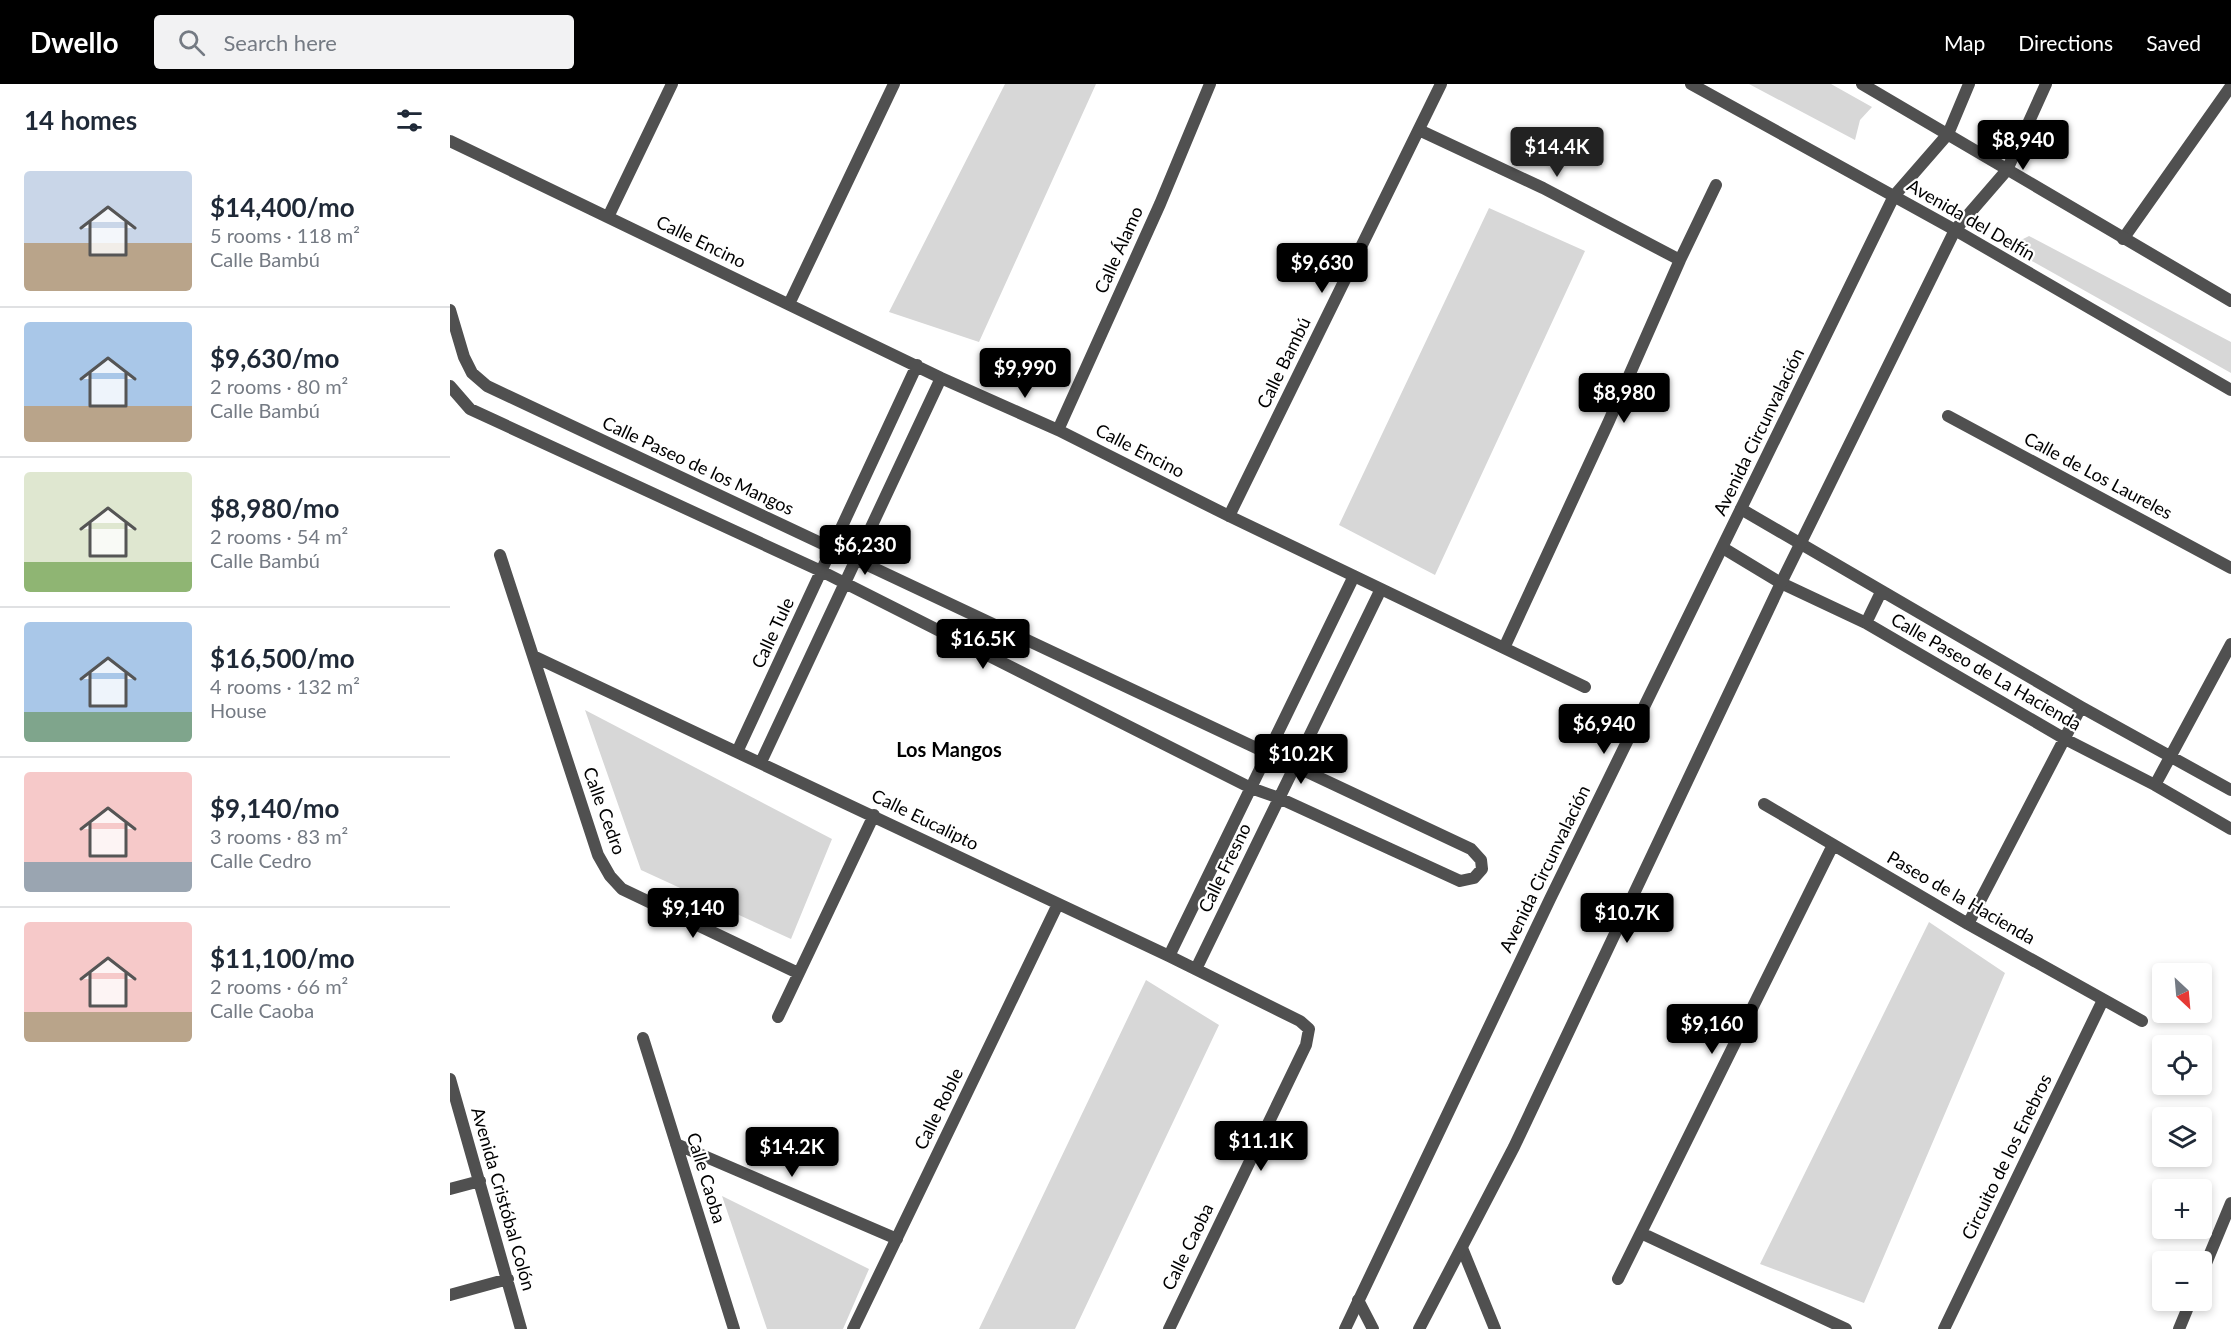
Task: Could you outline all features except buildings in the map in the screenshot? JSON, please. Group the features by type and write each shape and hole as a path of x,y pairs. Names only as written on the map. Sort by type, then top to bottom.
{"street":[{"path":"609,217 672,84"},
{"path":"789,304 894,84"},
{"name":"Calle Álamo","path":"1058,430 1160,204 1210,84"},
{"name":"Calle Bambú","path":"1228,516 1441,84"},
{"name":"Avenida del Delfín","path":"1691,84 1955,230 2231,390"},
{"path":"1862,84 2231,302"},
{"name":"Avenida Circunvalación","path":"1345,1329 1545,909 1894,196 1948,134 1969,84"},
{"path":"1419,1329 1514,1147 1781,583 1955,230 2007,170 2046,84"},
{"path":"2123,239 2231,86"},
{"path":"1419,130 1543,188 1680,260"},
{"name":"Calle Encino","path":"450,141 941,378 1058,430 1228,516 1585,687"},
{"path":"1504,648 1716,185"},
{"name":"Calle Paseo de los Mangos","path":"450,310 464,357 472,373 487,386 1472,849 1481,860 1482,869 1474,878 1460,881 1279,798 1251,788 821,571 470,409 450,386"},
{"name":"Calle Tule","path":"737,752 916,365"},
{"path":"761,762 941,378"},
{"name":"Calle de Los Laureles","path":"1948,416 2231,568"},
{"name":"Calle Paseo de La Hacienda","path":"1741,509 2081,707 2231,790"},
{"name":"Calle Paseo de La Hacienda","path":"1723,548 1781,583 1866,623 2065,739 2156,785 2231,829"},
{"name":"Calle Cedro","path":"500,555 598,855 610,876 622,889 798,973"},
{"name":"Calle Fresno","path":"1169,956 1354,576"},
{"name":"Calle Fresno","path":"1196,969 1381,589"},
{"path":"1866,623 1881,592"},
{"path":"2156,785 2231,644"},
{"name":"Calle Eucalipto","path":"533,656 874,815 1300,1021"},
{"path":"1968,924 2081,707"},
{"name":"Paseo de la Hacienda","path":"1764,804 1968,924 2142,1020"},
{"path":"778,1017 874,815"},
{"path":"1618,1279 1833,845"},
{"name":"Calle Roble","path":"853,1329 1058,904"},
{"name":"Circuito de los Enebros","path":"1944,1329 2103,1000"},
{"name":"Calle Caoba","path":"1169,1329 1306,1045 1309,1029 1300,1021"},
{"name":"Calle Caoba","path":"643,1038 734,1329"},
{"name":"Avenida Cristóbal Colón","path":"450,1079 521,1329"},
{"path":"676,1144 897,1239"},
{"path":"450,1189 480,1181"},
{"path":"2211,1251 2231,1203"},
{"path":"1641,1233 1846,1329"},
{"path":"1462,1248 1495,1329"},
{"path":"450,1295 508,1279"},
{"path":"1358,1300 1373,1329"},
{"path":"2179,1329 2186,1311"},
{"path":"1426,1315 1427,1329"}],"shaded area":[{"path":"1005,84 1096,84 979,342 889,312"},
{"path":"1749,84 1831,84 1872,107 1860,120 1855,140"},
{"path":"1489,208 1585,251 1435,575 1339,525"},
{"path":"2029,236 2231,342 2231,373 2007,247"},
{"path":"585,710 832,839 791,939 641,870"},
{"path":"1929,922 2005,973 1864,1303 1760,1264"},
{"path":"1146,980 1219,1025 1075,1329 979,1329"},
{"path":"722,1196 869,1269 843,1329 767,1329"}],"district":[{"name":"Los Mangos","path":"949,750"}]}
